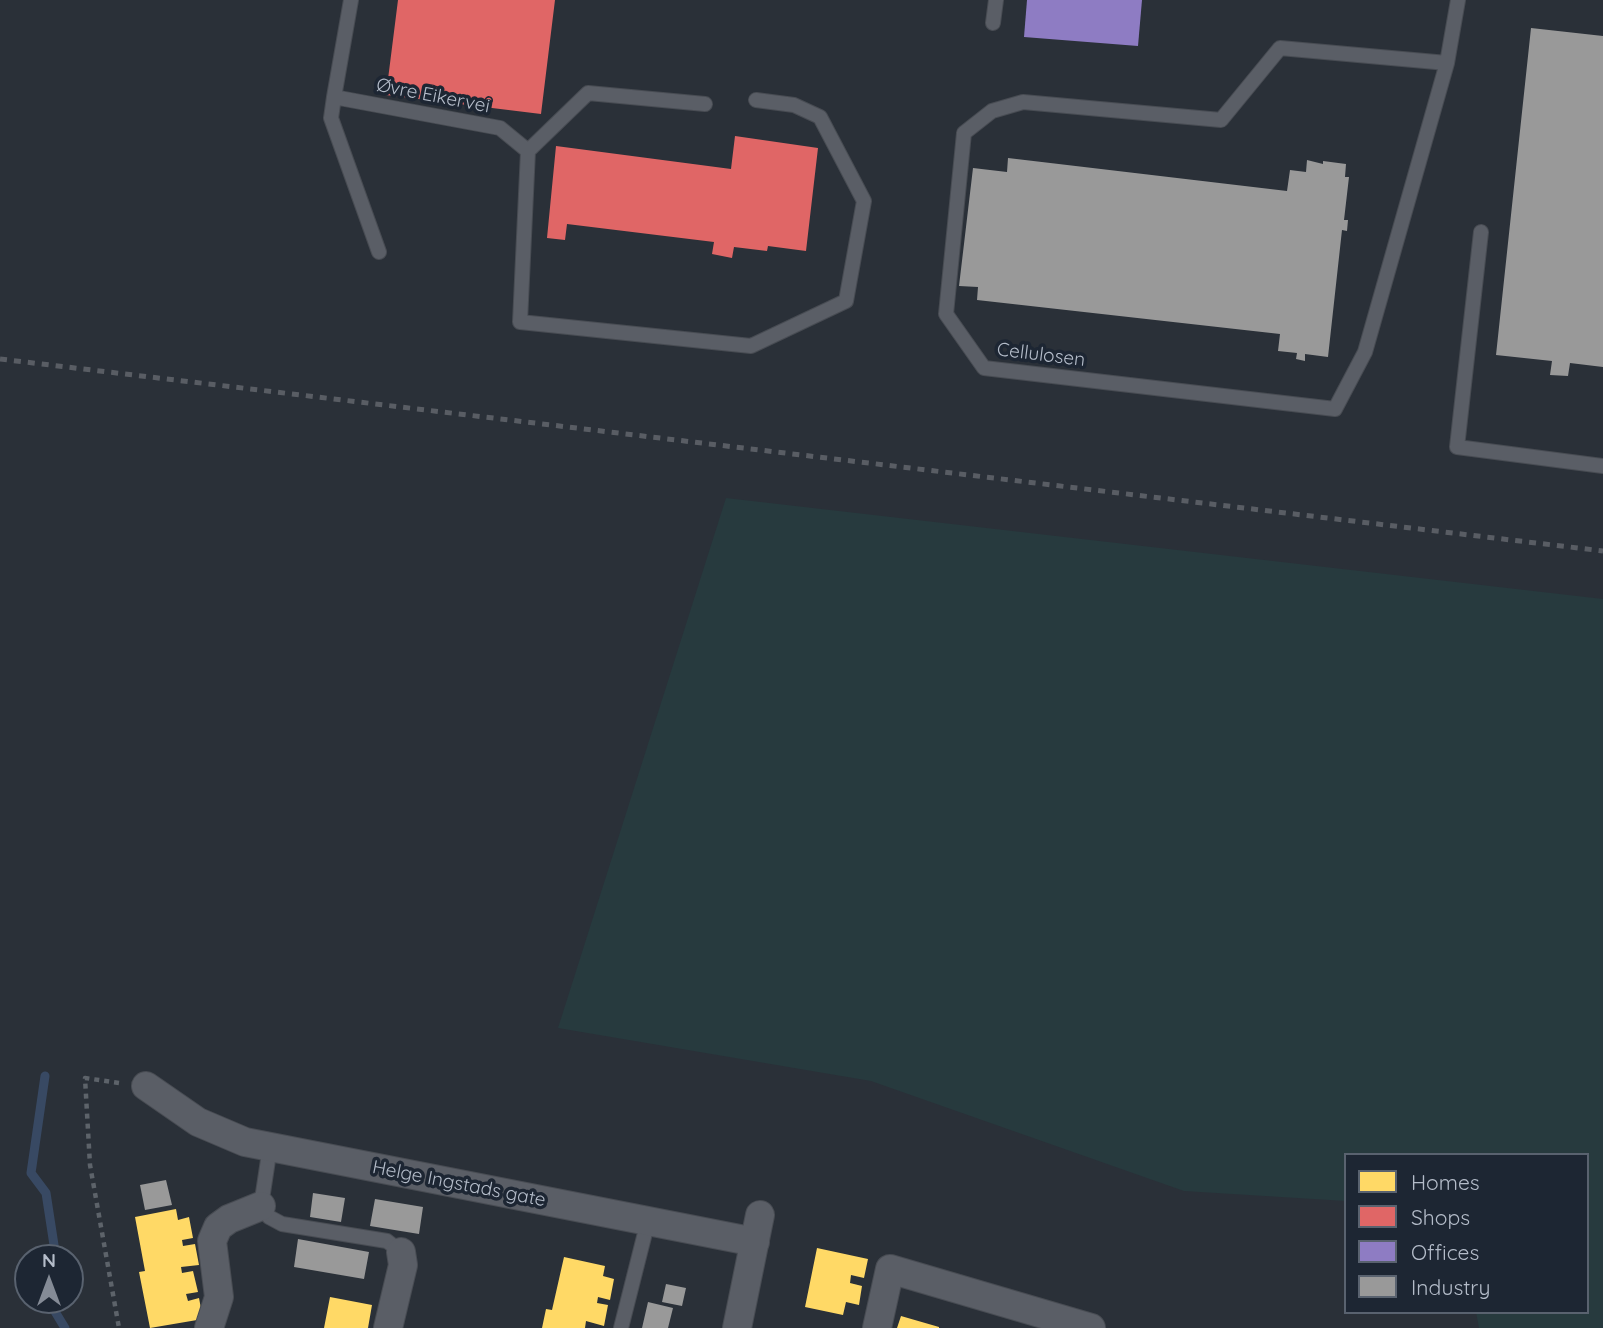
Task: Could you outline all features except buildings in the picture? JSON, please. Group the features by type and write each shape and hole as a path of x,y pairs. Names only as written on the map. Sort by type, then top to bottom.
{"street":[{"name":"Helge Ingstads gate","path":"146,1086 198,1122 245,1142 648,1221 757,1228 737,1328"},
{"path":"209,1328 219,1297 212,1241 218,1227 229,1219 261,1206"},
{"path":"388,1328 403,1265 401,1252"},
{"path":"877,1328 890,1269 1091,1328"}],"lane":[{"path":"351,0 331,118 379,253"},
{"path":"993,23 996,0"},
{"name":"Cellulosen","path":"1447,63 1280,48 1221,120 1023,102 992,111 964,133 946,314 984,368 1335,409 1365,352 1447,63 1458,0"},
{"path":"705,104 588,93 528,151 520,322 751,346 846,301 864,201 820,117 794,105 756,100"},
{"name":"Øvre Eikervei","path":"334,97 500,128 528,151"},
{"path":"1481,232 1457,447 1603,466"},
{"path":"270,1147 261,1206 269,1217 282,1224 387,1241 401,1252"},
{"path":"621,1328 648,1221"}],"path":[{"path":"119,1328 90,1166 85,1078 146,1086"}],"green space":[{"path":"726,498 1603,599 1603,1328 1479,1328 1476,1314 1589,1314 1589,1153 1344,1153 1344,1201 1184,1191 871,1081 558,1028"}],"waterway":[{"path":"45,1076 31,1173 46,1193 54,1244"},
{"path":"56,1314 65,1328"}],"railway":[{"path":"0,359 1603,551"}]}
